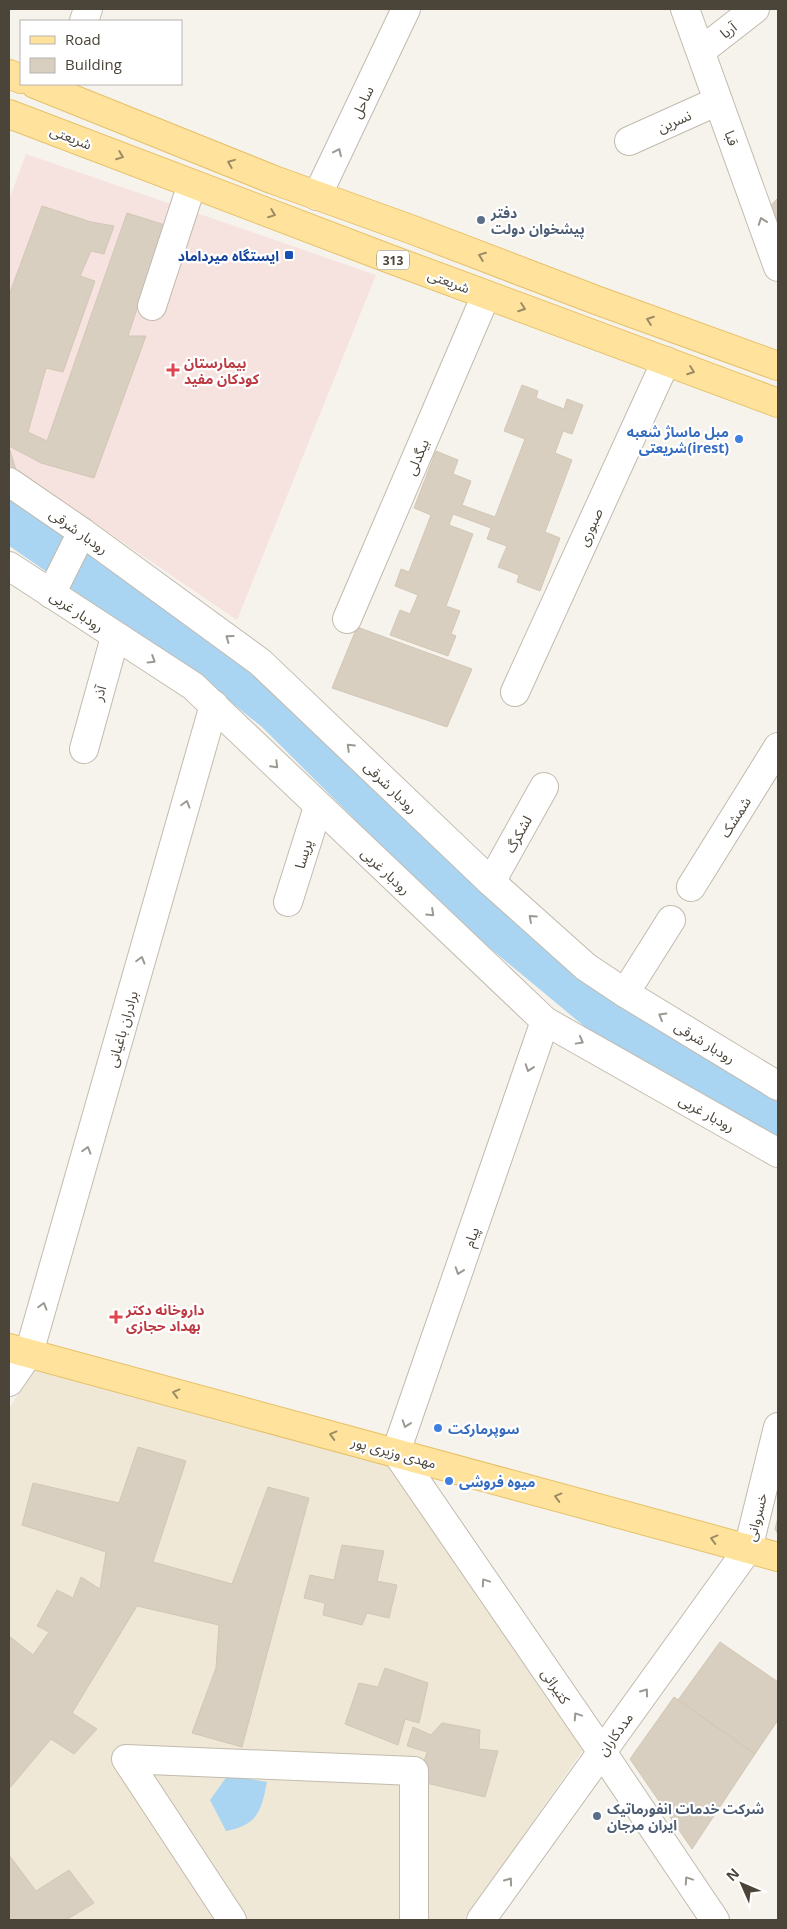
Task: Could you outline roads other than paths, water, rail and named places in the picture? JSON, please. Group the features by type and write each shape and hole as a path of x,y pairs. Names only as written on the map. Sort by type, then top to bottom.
{"main road":[{"path":"51,86 274,180 778,366"},
{"name":"شریعتی","path":"9,114 486,295 778,403"},
{"name":"مهدی وزیری پور","path":"19,1351 778,1557"}],"street":[{"name":"ساحل","path":"318,196 406,9"},
{"name":"قبا","path":"685,9 778,267"},
{"name":"آریا","path":"701,51 755,9"},
{"name":"نسرین","path":"629,141 718,101"},
{"path":"152,306 192,184"},
{"name":"بیگدلی","path":"347,619 486,295"},
{"name":"صبوری","path":"515,692 666,362"},
{"name":"رودبار شرقی","path":"9,482 82,532 260,662 491,882 586,967 625,993 778,1086"},
{"path":"51,594 82,532"},
{"name":"رودبار غربی","path":"9,566 115,637 193,686 545,1022 778,1153"},
{"name":"آذر","path":"84,748 115,637"},
{"name":"برادران باغیانی","path":"9,1382 214,705"},
{"name":"شمشک","path":"691,887 778,747"},
{"name":"لشکرگ","path":"491,882 544,787"},
{"name":"پریسا","path":"288,902 318,807"},
{"path":"625,993 670,920"},
{"name":"پیام","path":"396,1452 545,1022"},
{"name":"خسروانی","path":"748,1549 778,1427"},
{"name":"کتیرائی","path":"396,1452 715,1920"},
{"name":"مددکاران","path":"481,1920 748,1549"},
{"path":"232,1920 126,1759 414,1771 414,1920"}],"water":[{"path":"228,1775 267,1782 260,1809 251,1821 226,1831 210,1800"}],"waterway":[{"path":"9,519 220,665 276,710 470,903 604,1014 778,1125"}],"place":[{"name":"دفتر پیشخوان دولت","path":"481,220"},
{"name":"ایستگاه میرداماد","path":"289,255"},
{"name":"بیمارستان کودکان مفید","path":"173,370"},
{"name":"مبل ماساژ شعبه شریعتی(irest)","path":"739,439"},
{"name":"داروخانه دکتر بهداد حجازی","path":"116,1317"},
{"name":"سوپرمارکت","path":"438,1428"},
{"name":"میوه فروشى","path":"449,1481"},
{"name":"شرکت خدمات انفورماتیک ایران مرجان","path":"597,1816"}]}
